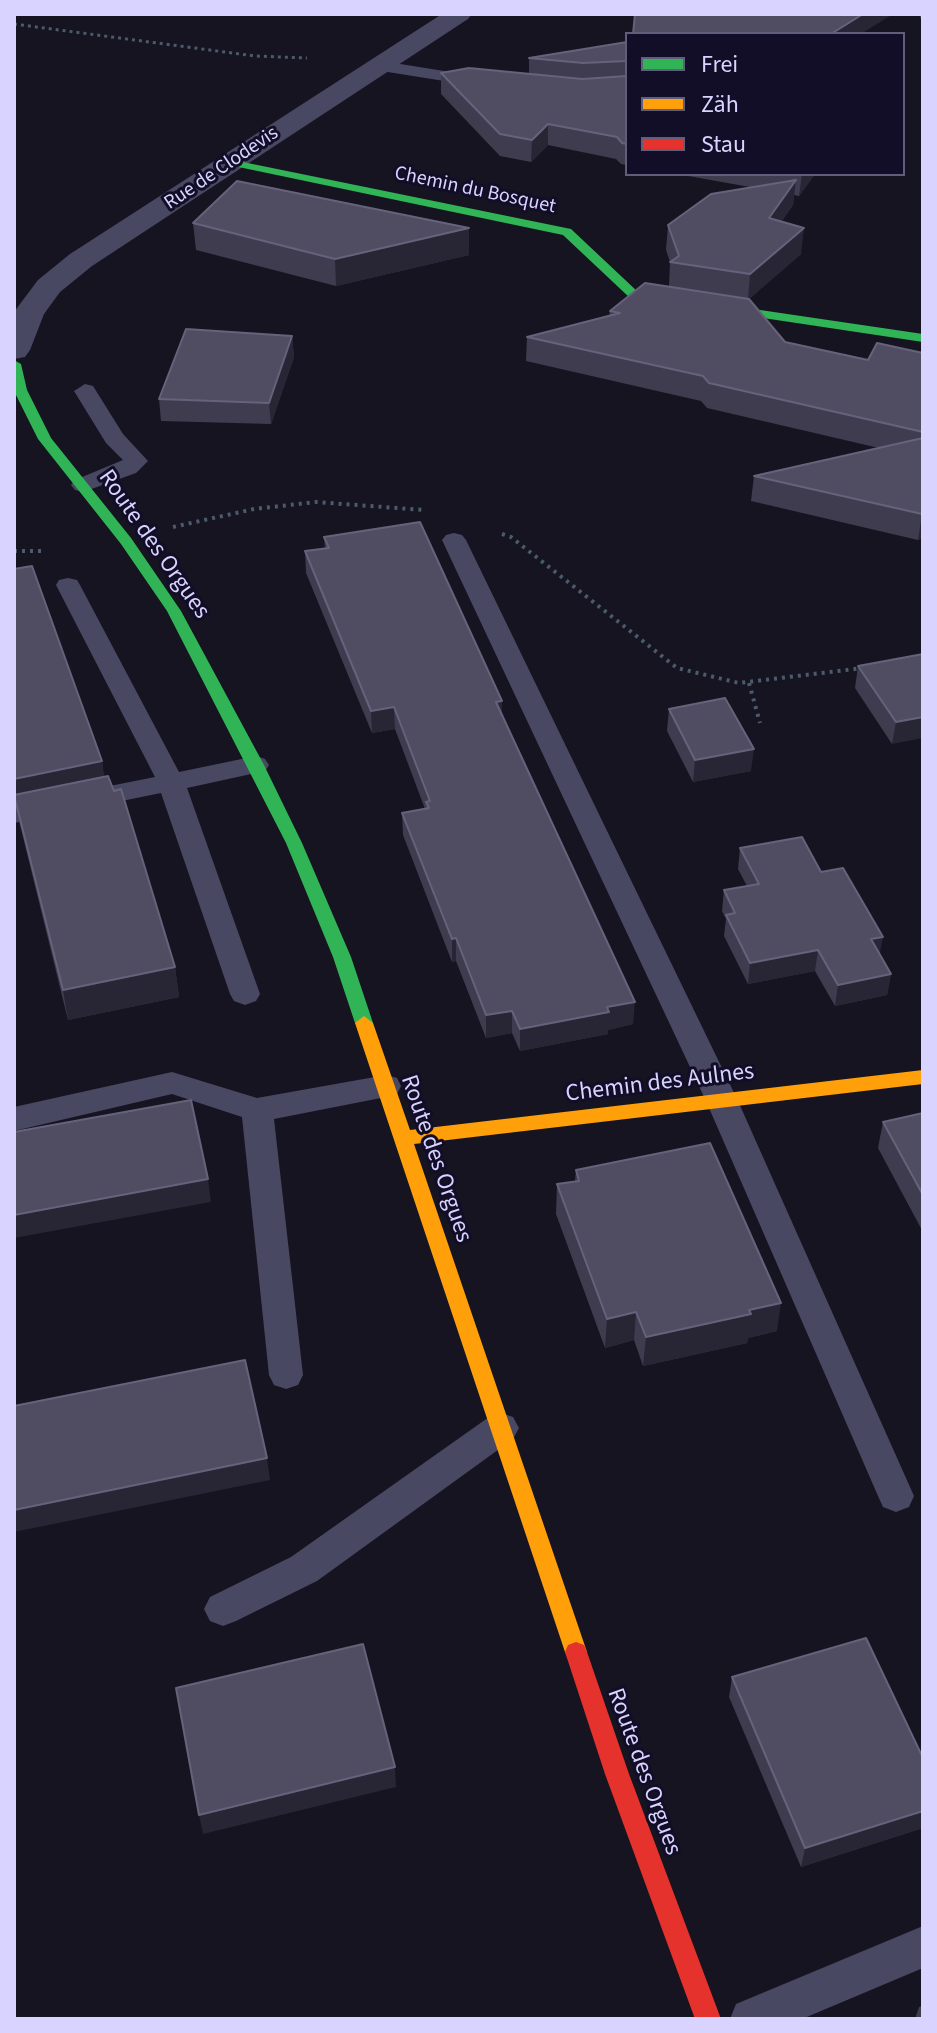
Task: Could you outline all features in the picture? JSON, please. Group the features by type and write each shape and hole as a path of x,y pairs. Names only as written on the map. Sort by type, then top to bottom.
{"street":[{"name":"Rue de Clodevis","path":"14,350 22,312 81,260 233,163 375,65 459,14"},
{"name":"Chemin du Bosquet","path":"233,163 567,232 634,295 923,338"},
{"name":"Route des Orgues","path":"14,364 20,390 45,439 83,485 174,611 294,843 342,957 617,1774 708,2019"},
{"name":"Chemin des Aulnes","path":"403,1138 923,1077"}],"lane":[{"path":"375,65 495,83"},
{"path":"83,485 128,468 137,461 114,438 85,391"},
{"path":"454,540 722,1101 896,1496"},
{"path":"68,585 171,782 245,994"},
{"path":"14,814 256,765"},
{"path":"14,1119 172,1083 257,1110 386,1086"},
{"path":"257,1110 286,1375"},
{"path":"223,1609 304,1569 501,1428"},
{"path":"751,2019 923,1947"}],"path":[{"path":"14,24 255,56 342,59 375,65"},
{"path":"749,683 760,723"}],"building":[{"path":"635,14 863,14 834,32 633,32"},
{"path":"625,42 625,61 583,63 529,58"},
{"path":"469,68 582,79 625,76 625,144 617,137 548,124 532,140 500,134 441,73"},
{"path":"796,180 769,218 804,228 750,274 670,262 679,256 668,225 711,194"},
{"path":"237,181 469,228 335,259 193,223"},
{"path":"645,283 749,299 785,342 868,360 877,343 923,353 923,432 709,383 703,376 527,337 620,313 610,311"},
{"path":"186,329 292,336 269,403 159,399"},
{"path":"923,438 922,514 754,476"},
{"path":"420,522 502,701 496,702 635,1002 607,1007 609,1012 520,1029 512,1011 486,1015 402,813 429,808 426,802 430,801 394,707 371,711 305,551 329,548 324,537"},
{"path":"32,566 102,761 14,779 14,569"},
{"path":"923,654 923,717 896,722 858,666"},
{"path":"725,698 754,749 695,760 669,709"},
{"path":"108,776 114,791 121,789 175,967 63,990 14,795"},
{"path":"802,837 821,872 843,868 883,937 871,939 891,974 838,985 818,950 750,963 726,915 735,913 724,890 759,884 740,848"},
{"path":"191,1100 208,1179 14,1215 14,1132"},
{"path":"923,1113 923,1195 883,1122"},
{"path":"710,1143 781,1303 749,1310 751,1314 646,1337 636,1312 607,1319 557,1184 579,1181 576,1170"},
{"path":"245,1360 267,1458 14,1510 14,1406"},
{"path":"866,1638 923,1758 923,1811 805,1848 732,1677"},
{"path":"363,1644 395,1767 199,1815 176,1688"}],"traffic: fast":[{"path":"233,163 567,232 634,295 923,338"},
{"path":"14,364 20,390 45,439 126,541 174,611 256,765 294,843 342,957 364,1023"}],"traffic: slow":[{"path":"364,1023 576,1652"},
{"path":"403,1138 923,1077"}],"traffic: jam":[{"path":"576,1652 617,1774 708,2019"}]}
